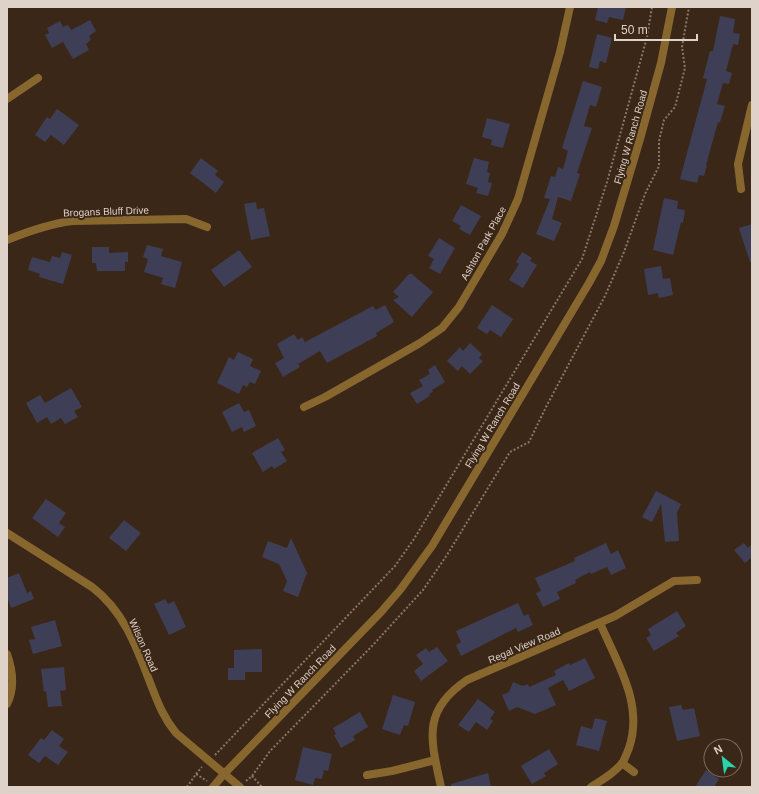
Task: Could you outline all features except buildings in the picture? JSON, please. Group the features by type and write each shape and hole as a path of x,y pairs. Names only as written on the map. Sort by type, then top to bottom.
{"street":[{"name":"Ashton Park Place","path":"304,407 325,397 420,343 442,328 459,307 502,234 518,200 560,52 570,7"},
{"name":"Flying W Ranch Road","path":"213,786 381,612 413,574 432,546 589,283 601,261 614,226 661,63 672,7"},
{"path":"7,99 38,78"},
{"path":"741,189 738,164 752,105"},
{"name":"Brogans Bluff Drive","path":"7,240 42,227 72,221 186,219 207,226"},
{"name":"Wilson Road","path":"7,533 92,587 110,603 122,619 131,635 163,717 176,733 240,787"},
{"name":"Regal View Road","path":"441,787 432,730 439,708 455,688 467,680 615,616 674,581 697,580"},
{"path":"591,787 612,773 622,763 631,742 634,730 633,705 629,691 600,623"},
{"path":"7,654 11,665 13,678 7,704"},
{"path":"367,775 392,771 436,760"},
{"path":"622,763 634,772"}],"path":[{"path":"187,787 196,774 262,707 395,566 414,539 582,259 607,182 647,37 652,7"},
{"path":"196,774 213,786"},
{"path":"252,776 262,787"}]}
